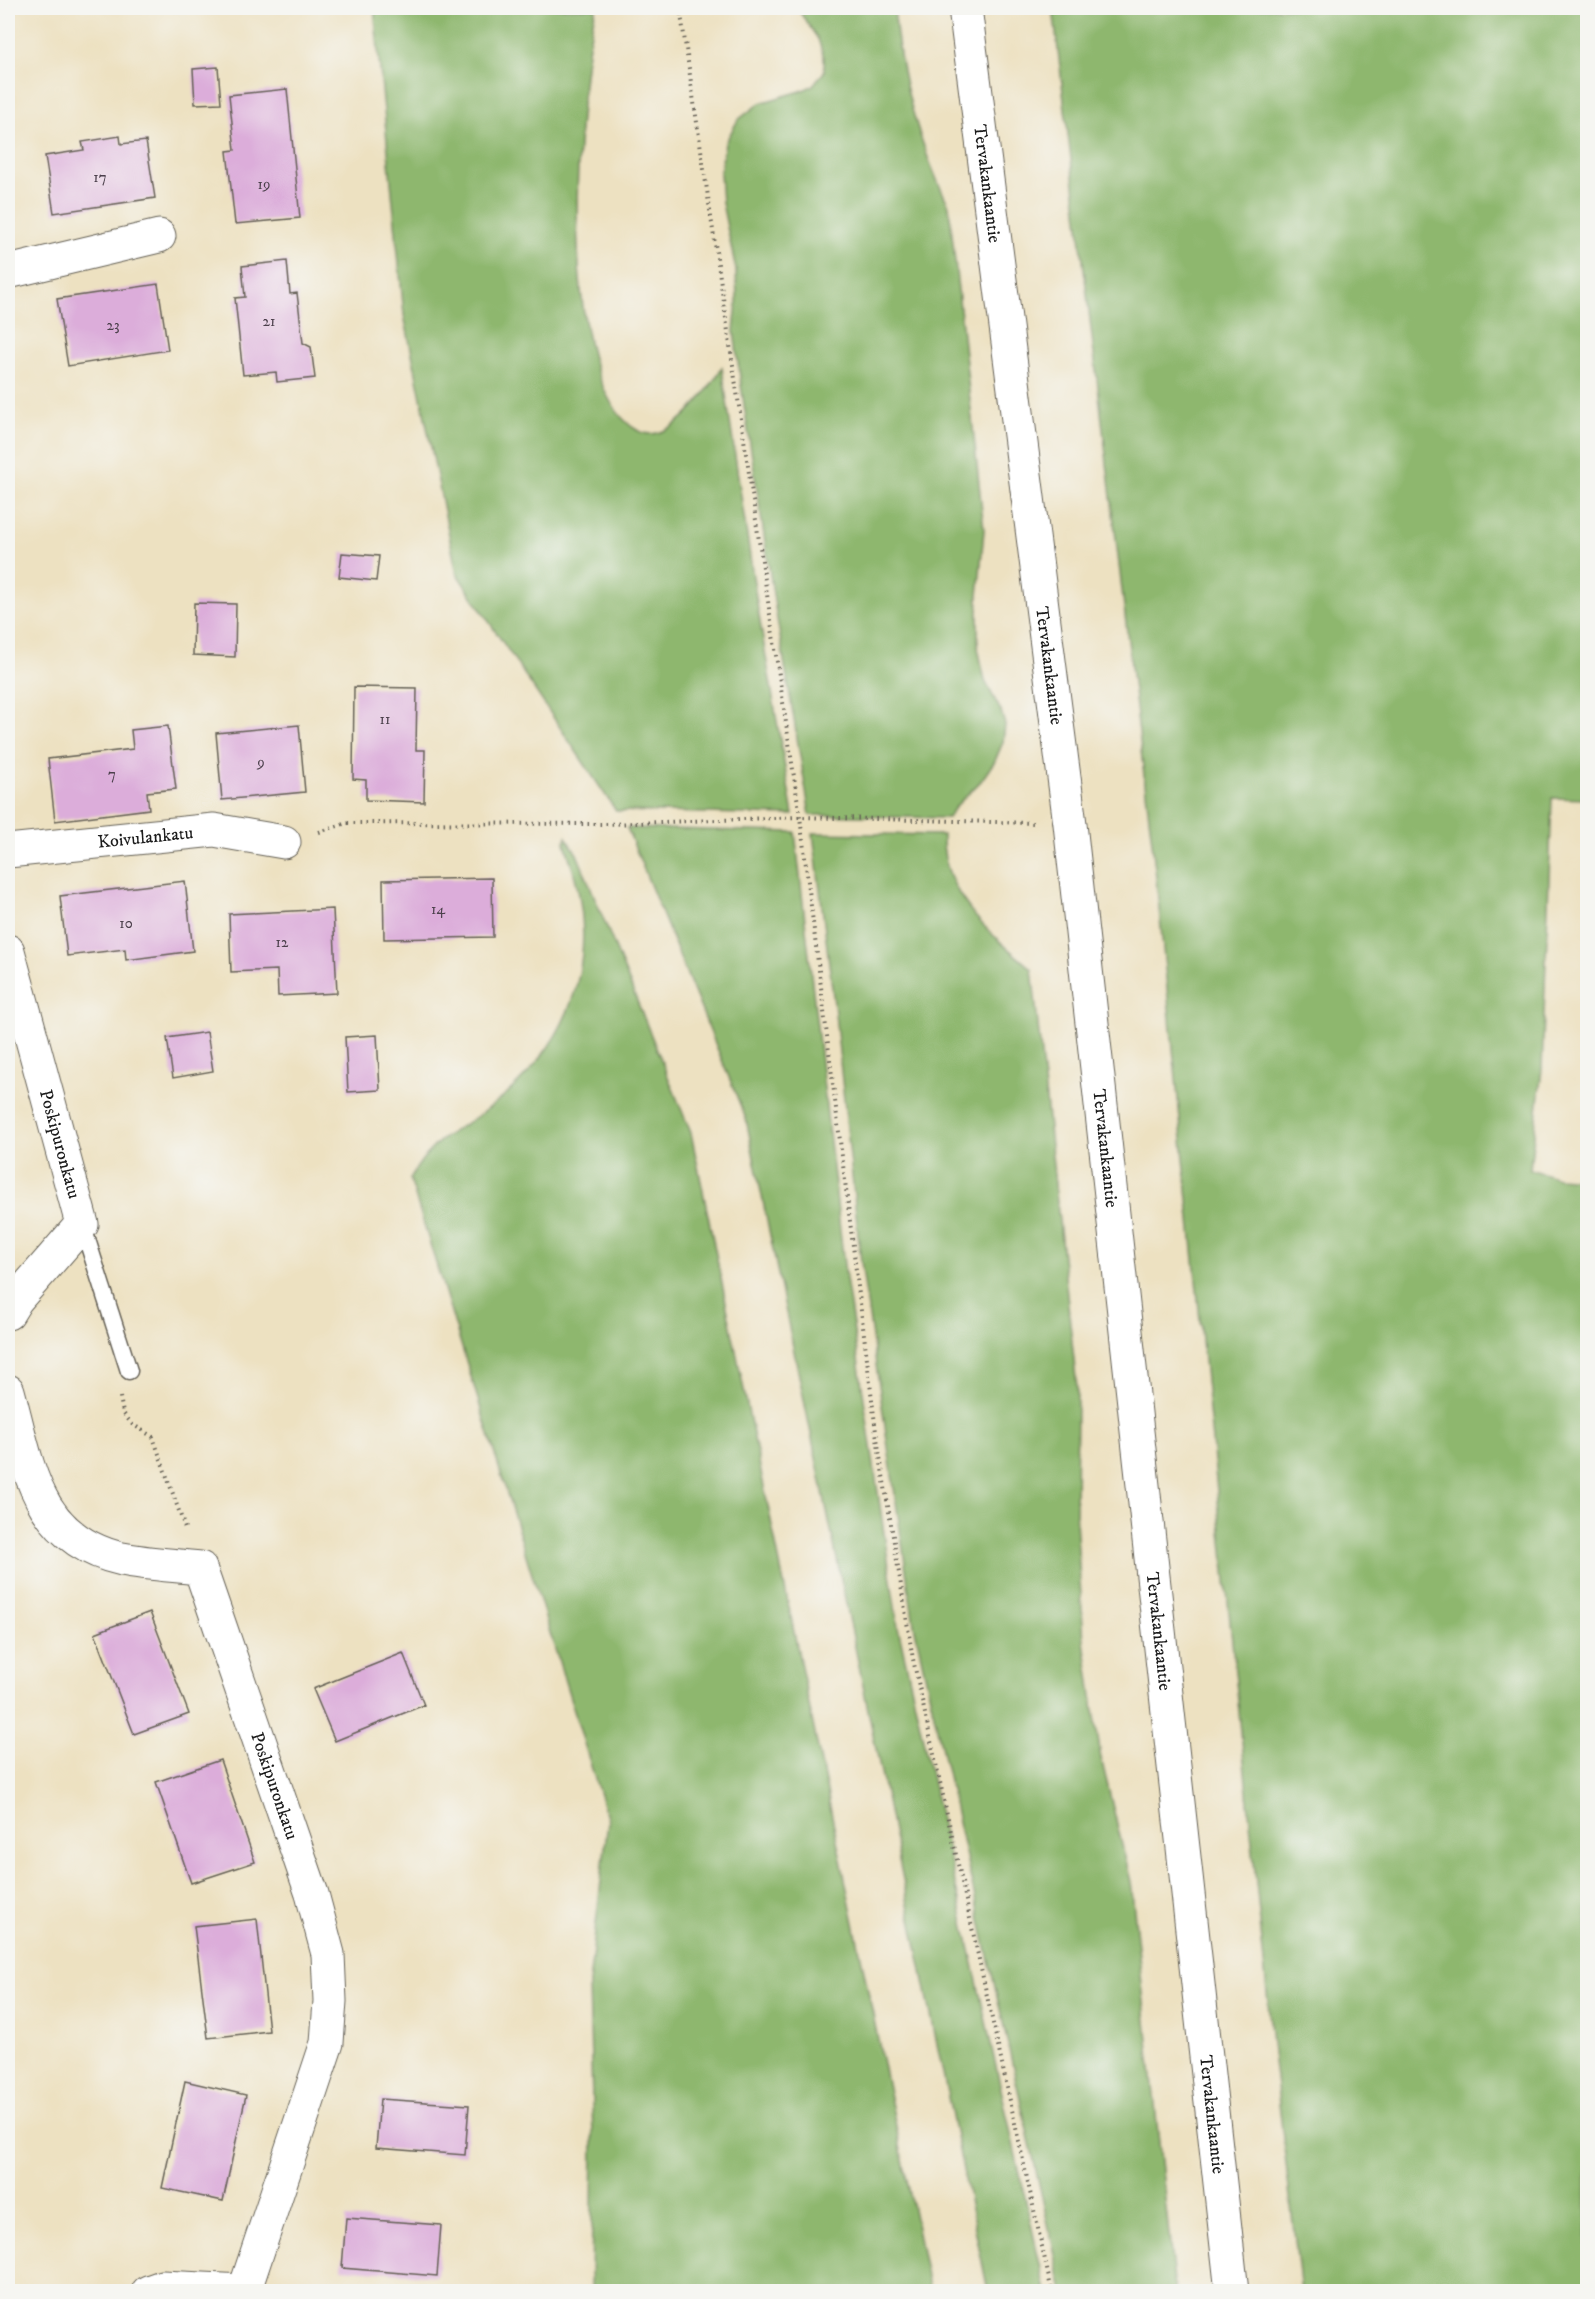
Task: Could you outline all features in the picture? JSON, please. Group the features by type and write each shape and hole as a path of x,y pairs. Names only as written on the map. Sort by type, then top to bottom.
{"street":[{"name":"Tervakankaantie","path":"965,8 1070,824 1232,2292"},
{"path":"8,272 159,236"},
{"name":"Koivulankatu","path":"8,851 214,830 284,842"},
{"name":"Poskipuronkatu","path":"8,951 82,1224"},
{"path":"8,1313 16,1300 82,1224"},
{"path":"8,1391 36,1491 50,1514 63,1529 81,1543 99,1552 122,1559 200,1568"},
{"name":"Poskipuronkatu","path":"200,1568 312,1894 328,1954 330,2001 327,2043 244,2291"},
{"path":"148,2292 162,2287 244,2291"}],"lane":[{"path":"82,1224 129,1371"}],"path":[{"path":"680,8 800,817 876,1432 913,1659 1052,2292"},
{"path":"284,842 347,823 608,824 800,817 1070,824"},
{"path":"129,1371 119,1394 123,1413 132,1424 153,1437 200,1568"}],"green space":[{"path":"374,8 596,8 582,103 577,232 582,297 592,355 610,401 637,430 649,434 674,425 697,402 722,368 758,610 793,815 616,811 457,574 404,315"},
{"path":"797,8 894,8 901,60 912,110 928,158 949,206 984,530 978,596 978,648 985,681 1001,711 1005,725 1003,742 995,761 981,781 956,806 948,818 810,815 741,385 734,331 737,302 736,270 722,203 720,173 725,143 738,120 760,103 812,86 824,72 824,57 818,39"},
{"path":"1053,8 1587,8 1587,799 1552,798 1542,1069 1530,1169 1558,1178 1587,1180 1587,2291 1301,2291 1273,2053 1155,868"},
{"path":"627,828 795,832 844,1265 898,1627 1046,2291 988,2291 746,1119"},
{"path":"813,833 943,835 950,876 959,894 985,927 1032,969 1077,1388 1076,1520 1084,1641 1101,1758 1131,1882 1175,2291 1063,2291 914,1625 861,1262 834,1004"},
{"path":"566,837 577,854 691,1133 930,2291 591,2291 593,2138 589,1984 608,1821 410,1179 428,1152 438,1143 481,1114 518,1083 555,1036 568,1010 577,982 582,953 582,922 577,884 565,842"}],"building":[{"path":"218,67 221,103 195,104 193,69"},
{"path":"287,89 300,218 235,224 227,151 235,150 229,95"},
{"path":"120,136 121,144 146,141 155,198 54,213 45,156 84,150 82,142"},
{"path":"287,261 290,294 297,293 303,343 311,347 315,378 277,382 276,372 243,375 235,298 245,297 242,266"},
{"path":"158,284 168,350 68,366 57,299"},
{"path":"342,553 379,556 376,581 339,577"},
{"path":"194,603 236,604 235,657 193,655"},
{"path":"354,687 417,688 416,750 425,750 424,802 366,800 366,780 353,779"},
{"path":"299,725 305,792 222,800 216,733"},
{"path":"168,726 176,789 147,792 149,809 55,821 48,759 133,749 131,730"},
{"path":"492,878 493,937 384,939 383,880"},
{"path":"185,881 193,951 126,960 125,949 67,956 60,896"},
{"path":"333,909 337,993 278,996 277,970 231,972 229,914"},
{"path":"207,1032 213,1071 173,1078 167,1038"},
{"path":"377,1035 380,1090 348,1092 345,1037"},
{"path":"150,1612 189,1714 134,1734 95,1633"},
{"path":"403,1653 424,1705 335,1741 313,1689"},
{"path":"220,1760 255,1862 191,1883 156,1782"},
{"path":"257,1919 269,2031 208,2038 194,1926"},
{"path":"185,2081 246,2095 223,2201 162,2188"},
{"path":"380,2099 469,2105 465,2155 376,2148"},
{"path":"346,2218 441,2225 437,2276 342,2268"}]}
